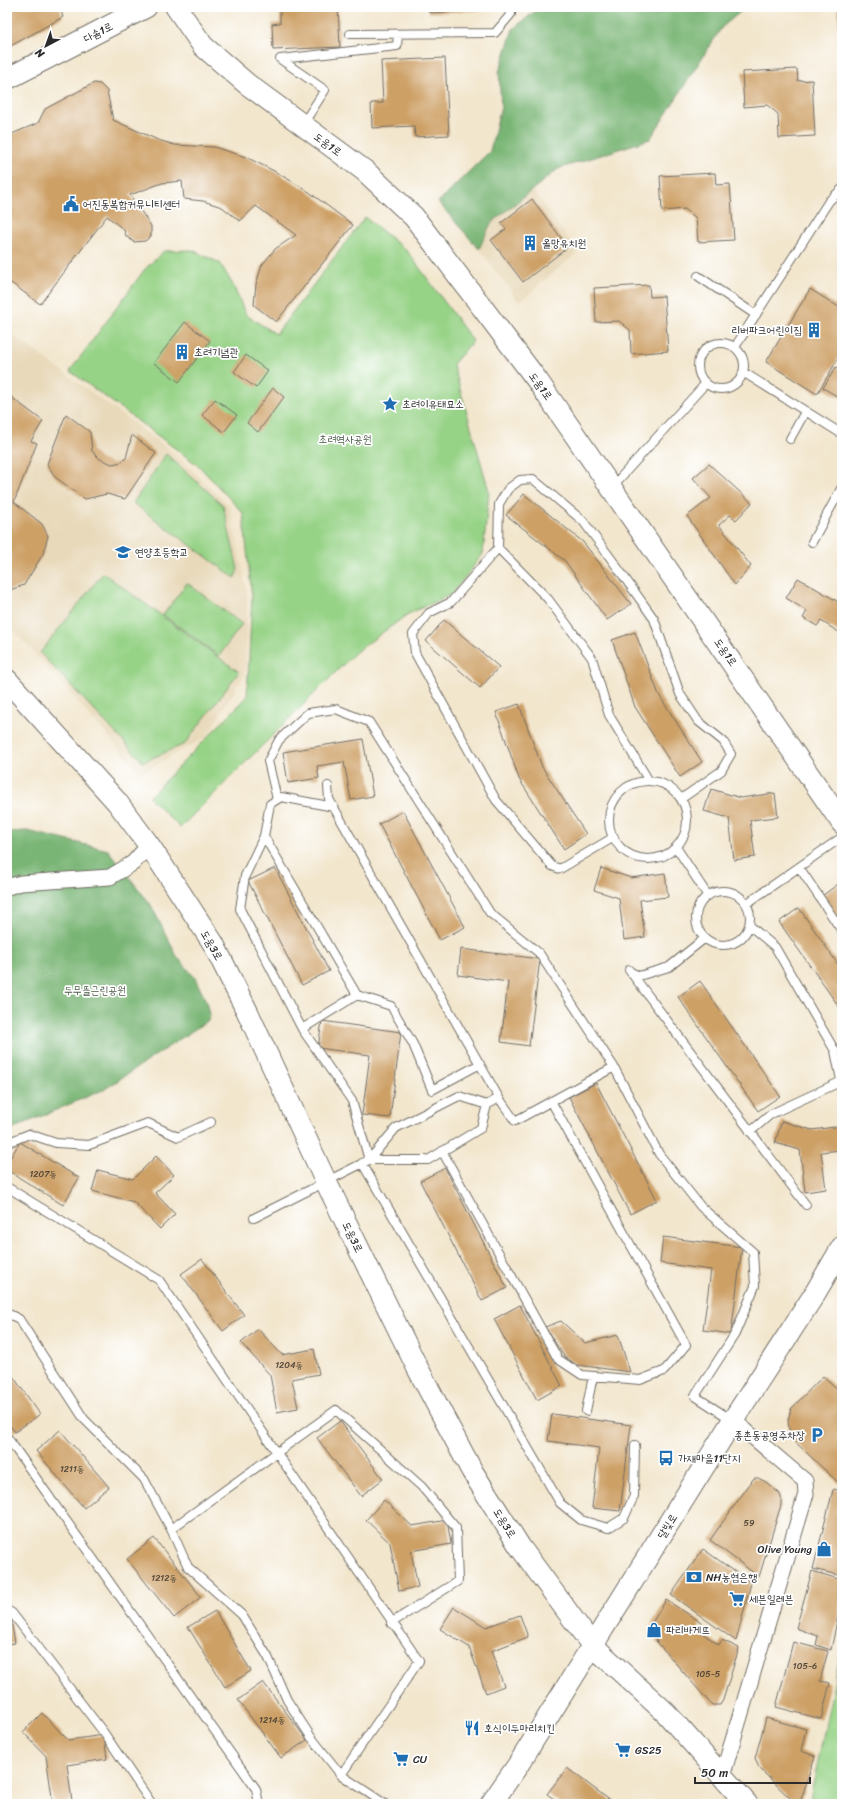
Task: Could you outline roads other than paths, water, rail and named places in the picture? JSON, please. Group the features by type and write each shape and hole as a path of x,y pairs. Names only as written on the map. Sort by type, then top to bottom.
{"street":[{"name":"다솜1로","path":"7,78 146,7"},
{"name":"도움1로","path":"176,7 203,46 247,84 365,171 414,217 537,380 842,823"},
{"name":"도움3로","path":"7,680 117,802 150,845 213,943 248,1013 326,1182 417,1367 472,1471 520,1547 592,1646 666,1713 747,1804"},
{"path":"7,887 22,883 110,877 133,863 150,845"},
{"name":"달빛로","path":"491,1804 518,1765 733,1420 814,1295 842,1247"},
{"path":"722,1777 806,1494 805,1481 733,1420"}],"lane":[{"path":"350,34 495,33 512,14 511,7"},
{"path":"302,125 325,90 280,59 396,46 398,34"},
{"path":"735,347 829,201 842,189"},
{"path":"698,276 756,315"},
{"path":"721,342 735,347 743,358 743,372 740,379 729,387 715,388 706,383 700,373 698,366 702,352 714,344 721,342"},
{"path":"743,372 842,434"},
{"path":"612,487 706,383"},
{"path":"790,439 805,412"},
{"path":"614,838 560,869 552,866 496,800 415,654 413,634 428,613 451,602 498,548 499,504 508,489 520,480 533,479 583,521 654,619 680,694 698,721 724,741 732,754 721,771 681,799"},
{"path":"812,542 842,487"},
{"path":"498,548 548,599 592,658 608,715 649,781"},
{"path":"277,799 268,761 279,740 308,713 336,709 369,722 490,913 539,952 614,1067 659,1154 701,1207 753,1252 755,1286 735,1334 695,1396 733,1420"},
{"path":"649,781 661,783 672,790 681,799 686,811 687,824 683,837 676,847 666,855 653,858 640,858 628,854 618,845 609,822 610,809 616,798 625,788 636,783 649,781"},
{"path":"328,786 329,799 499,1098 515,1121 614,1067"},
{"path":"334,807 281,797 270,804 264,836 245,876 240,909 302,1029 352,1101 365,1162 560,1503 582,1520 608,1528 624,1518 634,1496 635,1445"},
{"path":"264,836 357,995 391,1006 413,1044 432,1090 480,1064"},
{"path":"746,904 842,837"},
{"path":"676,847 708,896"},
{"path":"799,867 842,931"},
{"path":"716,892 729,892 740,898 746,904 750,912 749,925 742,938 734,943 725,945 716,944 705,938 697,926 697,909 708,896 716,892"},
{"path":"749,925 775,947 835,1051 842,1083 772,1114 750,1132"},
{"path":"705,938 669,967 639,976 629,970 806,1205"},
{"path":"302,1029 357,995"},
{"path":"254,1218 365,1162 396,1128 459,1096 487,1105"},
{"path":"365,1162 428,1160 482,1128 487,1105 499,1098"},
{"path":"442,1151 558,1359 582,1375 640,1380 664,1371 686,1345 551,1102"},
{"path":"7,1143 29,1134 56,1142 89,1145 148,1123 178,1137 211,1122"},
{"path":"7,1187 159,1280 391,1623 419,1661 341,1775"},
{"path":"7,1313 19,1319 84,1420 144,1479 171,1529 188,1567 242,1615 268,1658 286,1700 311,1737 341,1775 385,1804"},
{"path":"586,1411 593,1376"},
{"path":"171,1529 336,1410 422,1487 456,1528 458,1581 391,1623"},
{"path":"7,1437 256,1789 259,1804"},
{"path":"7,1610 12,1613 104,1733 152,1804"}],"place":[{"name":"어진동복합커뮤니티센터","path":"71,204"},
{"name":"올망유치원","path":"530,243"},
{"name":"리버파크어린이집","path":"814,330"},
{"name":"초려기념관","path":"182,352"},
{"name":"초려이유태묘소","path":"390,404"},
{"name":"연양초등학교","path":"123,552"},
{"name":"종촌동공영주차장","path":"817,1435"},
{"name":"가재마을11단지","path":"666,1458"},
{"name":"Olive Young","path":"824,1549"},
{"name":"NH농협은행","path":"694,1577"},
{"name":"세븐일레븐","path":"737,1599"},
{"name":"파리바게뜨","path":"654,1630"},
{"name":"호식이두마리치킨","path":"472,1728"},
{"name":"GS25","path":"623,1750"},
{"name":"CU","path":"401,1759"}],"park label":[{"name":"초려역사공원","path":"345,439"},
{"name":"두무뜰근린공원","path":"95,990"}]}
